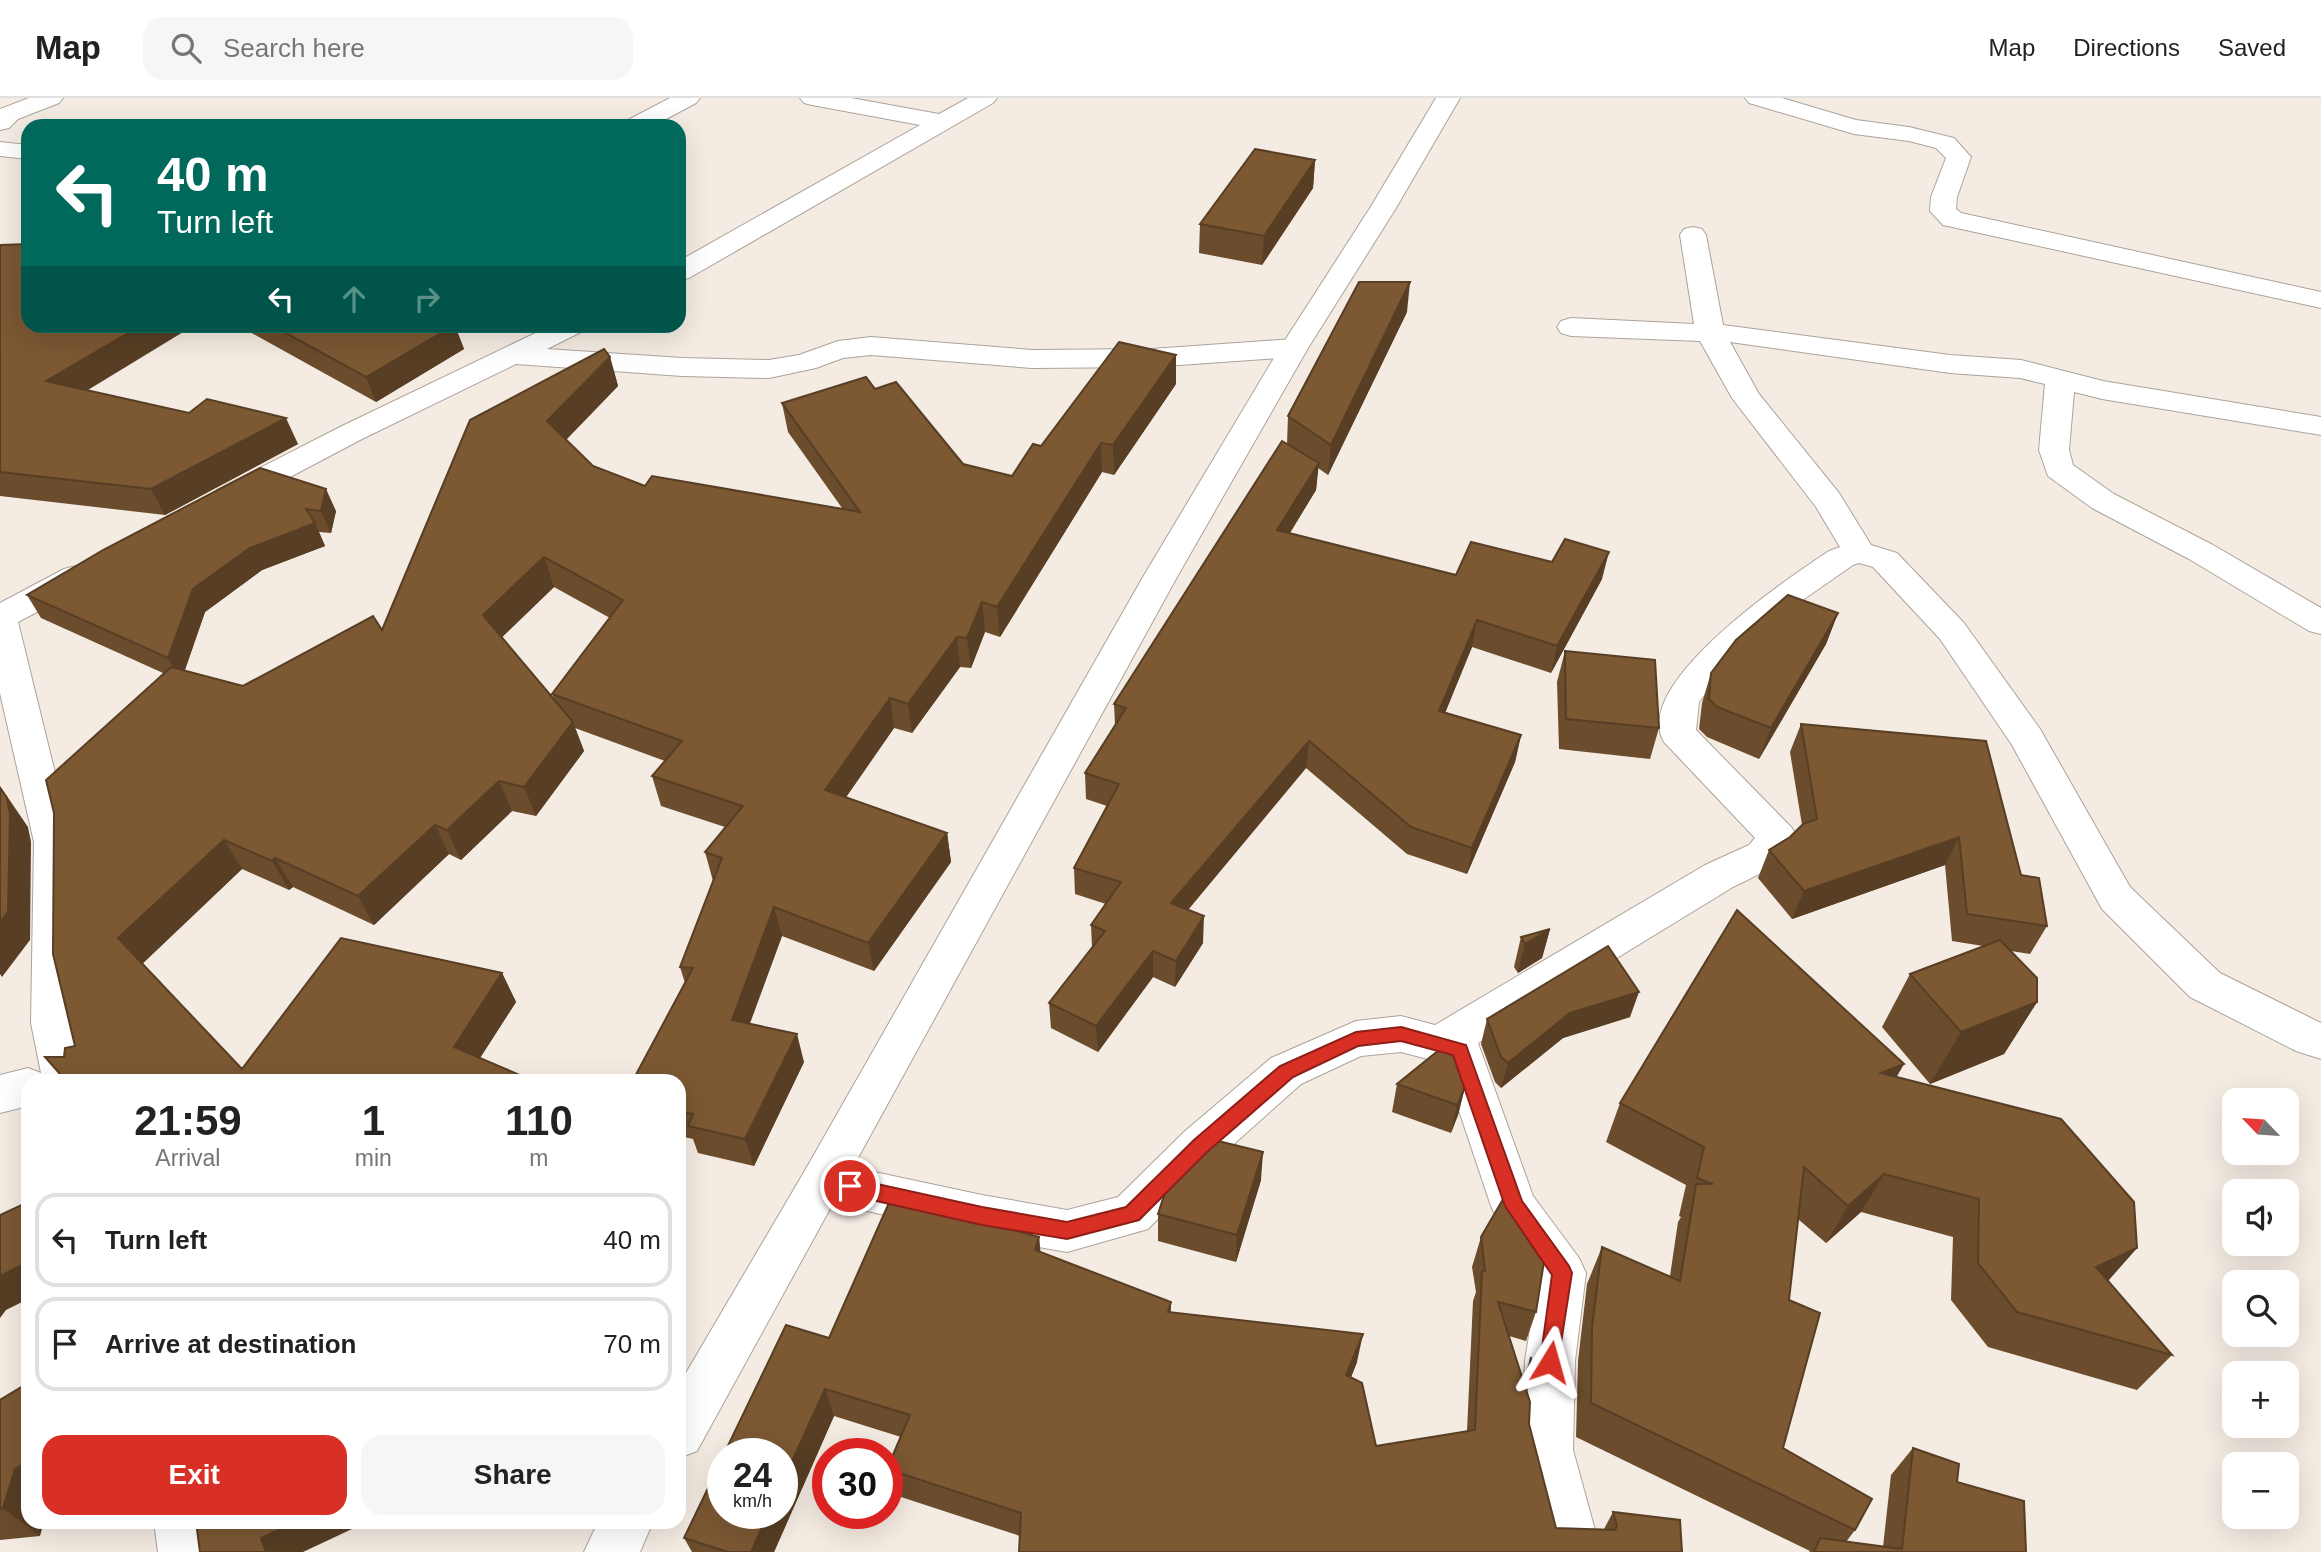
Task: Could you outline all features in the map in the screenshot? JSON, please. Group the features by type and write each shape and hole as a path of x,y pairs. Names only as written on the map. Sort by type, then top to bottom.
{"street":[{"path":"0,123 9,114 51,98"},
{"path":"648,119 688,98"},
{"path":"812,98 942,122"},
{"path":"686,268 985,98"},
{"path":"686,1421 1160,578 1294,348 1383,208 1448,98"},
{"path":"1757,98 1854,127 1909,134 1945,143 1959,157 1944,197 1943,211 1952,219 2321,300"},
{"path":"0,149 21,151"},
{"path":"1693,235 1704,307 1712,334 1734,380 1775,438 1824,495 1859,552"},
{"path":"1571,327 1735,334 1950,364 2021,369 2102,390 2321,426"},
{"path":"206,509 351,433 557,333"},
{"path":"511,355 682,367 769,369 806,362 838,350 871,346 1032,359 1151,358 1294,348"},
{"path":"2060,379 2054,450 2059,469 2103,501 2201,552 2321,622"},
{"path":"1440,1045 1719,876 1763,855 1778,838 1677,733 1681,700 1712,661 1785,596 1840,558 1859,552 1885,560 1952,631 2027,738 2116,898 2205,985 2321,1041"},
{"path":"53,1074 53,842 0,617 97,566"},
{"path":"823,1181 982,1216 1067,1231 1132,1214 1200,1146 1286,1071 1356,1039 1401,1034 1460,1050 1514,1206 1562,1273 1550,1362 1547,1450 1574,1552"},
{"path":"0,1094 21,1089"},
{"path":"181,1529 185,1552"},
{"path":"611,1552 623,1529"}],"building":[{"path":"1255,149 1315,160 1264,236 1200,224"},
{"path":"21,244 21,333 128,333 46,381 189,413 207,399 286,418 151,489 0,472 0,245"},
{"path":"1359,282 1410,282 1331,445 1288,416"},
{"path":"286,333 441,333 366,377"},
{"path":"1119,342 1176,355 1113,445 1101,443 997,607 982,602 967,638 957,637 908,704 890,698 825,790 947,833 868,943 774,907 732,1020 797,1034 745,1139 688,1126 693,1114 686,1112 686,1074 636,1074 693,968 680,967 722,858 705,852 743,806 652,776 682,741 552,694 623,600 544,557 483,615 573,722 524,787 499,781 447,830 435,825 358,896 275,858 272,861 224,840 118,938 242,1069 341,938 502,973 454,1047 517,1074 60,1074 45,1057 64,1057 65,1048 75,1046 53,954 54,813 46,780 171,667 243,686 373,616 382,630 470,420 604,349 610,357 547,421 593,466 645,486 652,476 860,512 782,403 866,377 875,389 896,382 963,464 1012,476 1033,444 1041,446"},
{"path":"1282,441 1319,463 1277,530 1456,575 1471,542 1552,562 1565,539 1609,552 1557,646 1477,620 1439,711 1521,735 1472,848 1411,827 1309,741 1171,903 1204,916 1176,961 1153,951 1096,1026 1049,1003 1105,931 1091,925 1121,882 1074,868 1119,784 1085,773 1126,708 1114,704"},
{"path":"260,468 326,489 321,511 306,509 315,523 250,548 193,589 168,658 27,595 103,550"},
{"path":"1788,595 1838,613 1771,728 1717,707 1709,699 1711,673 1736,640"},
{"path":"1565,651 1655,660 1659,728 1566,719"},
{"path":"1801,724 1986,741 2021,875 2039,878 2047,926 1967,914 1959,837 1804,891 1769,850 1790,837 1803,824 1817,819"},
{"path":"0,788 7,798 10,814 8,912 0,922"},
{"path":"1737,910 1904,1064 1881,1073 2061,1119 2134,1202 2137,1248 2096,1267 2172,1355 2017,1312 1978,1263 1979,1199 1884,1174 1848,1206 1804,1167 1789,1300 1820,1313 1783,1448 1872,1499 1855,1530 1591,1403 1592,1326 1602,1247 1680,1281 1696,1184 1713,1184 1697,1178 1704,1147 1620,1103"},
{"path":"1550,929 1525,944 1521,937"},
{"path":"2000,940 2037,978 2037,1002 1961,1032 1910,974"},
{"path":"1608,946 1639,992 1570,1013 1508,1063 1501,1057 1487,1019"},
{"path":"1449,1042 1465,1087 1457,1105 1397,1084"},
{"path":"1214,1140 1263,1152 1237,1235 1158,1214 1167,1186"},
{"path":"1506,1194 1546,1249 1536,1312 1498,1302 1530,1402 1529,1424 1556,1528 1615,1530 1617,1526 1613,1512 1680,1520 1682,1552 1019,1552 1021,1513 903,1474 903,1438 900,1438 910,1415 825,1389 798,1448 798,1438 732,1438 786,1325 829,1338 892,1196 1039,1237 1035,1250 1171,1302 1168,1312 1363,1334 1346,1375 1362,1383 1376,1446 1475,1430 1482,1271 1485,1271 1481,1237"},
{"path":"21,1205 21,1266 0,1276 0,1215"},
{"path":"1531,1357 1529,1385 1526,1383"},
{"path":"21,1387 21,1465 15,1469 3,1508 0,1509 0,1400"},
{"path":"1913,1448 1959,1464 1957,1482 2024,1501 2026,1552 1814,1552 1820,1538 1902,1549"},
{"path":"707,1490 707,1529 761,1529 751,1552 728,1552 684,1538"},
{"path":"197,1529 281,1529 261,1538 266,1552 200,1552"}],"route":[{"path":"850,1186 982,1216 1067,1231 1132,1214 1200,1146 1286,1071 1356,1039 1401,1034 1460,1050 1514,1206 1562,1273 1550,1362"}]}
